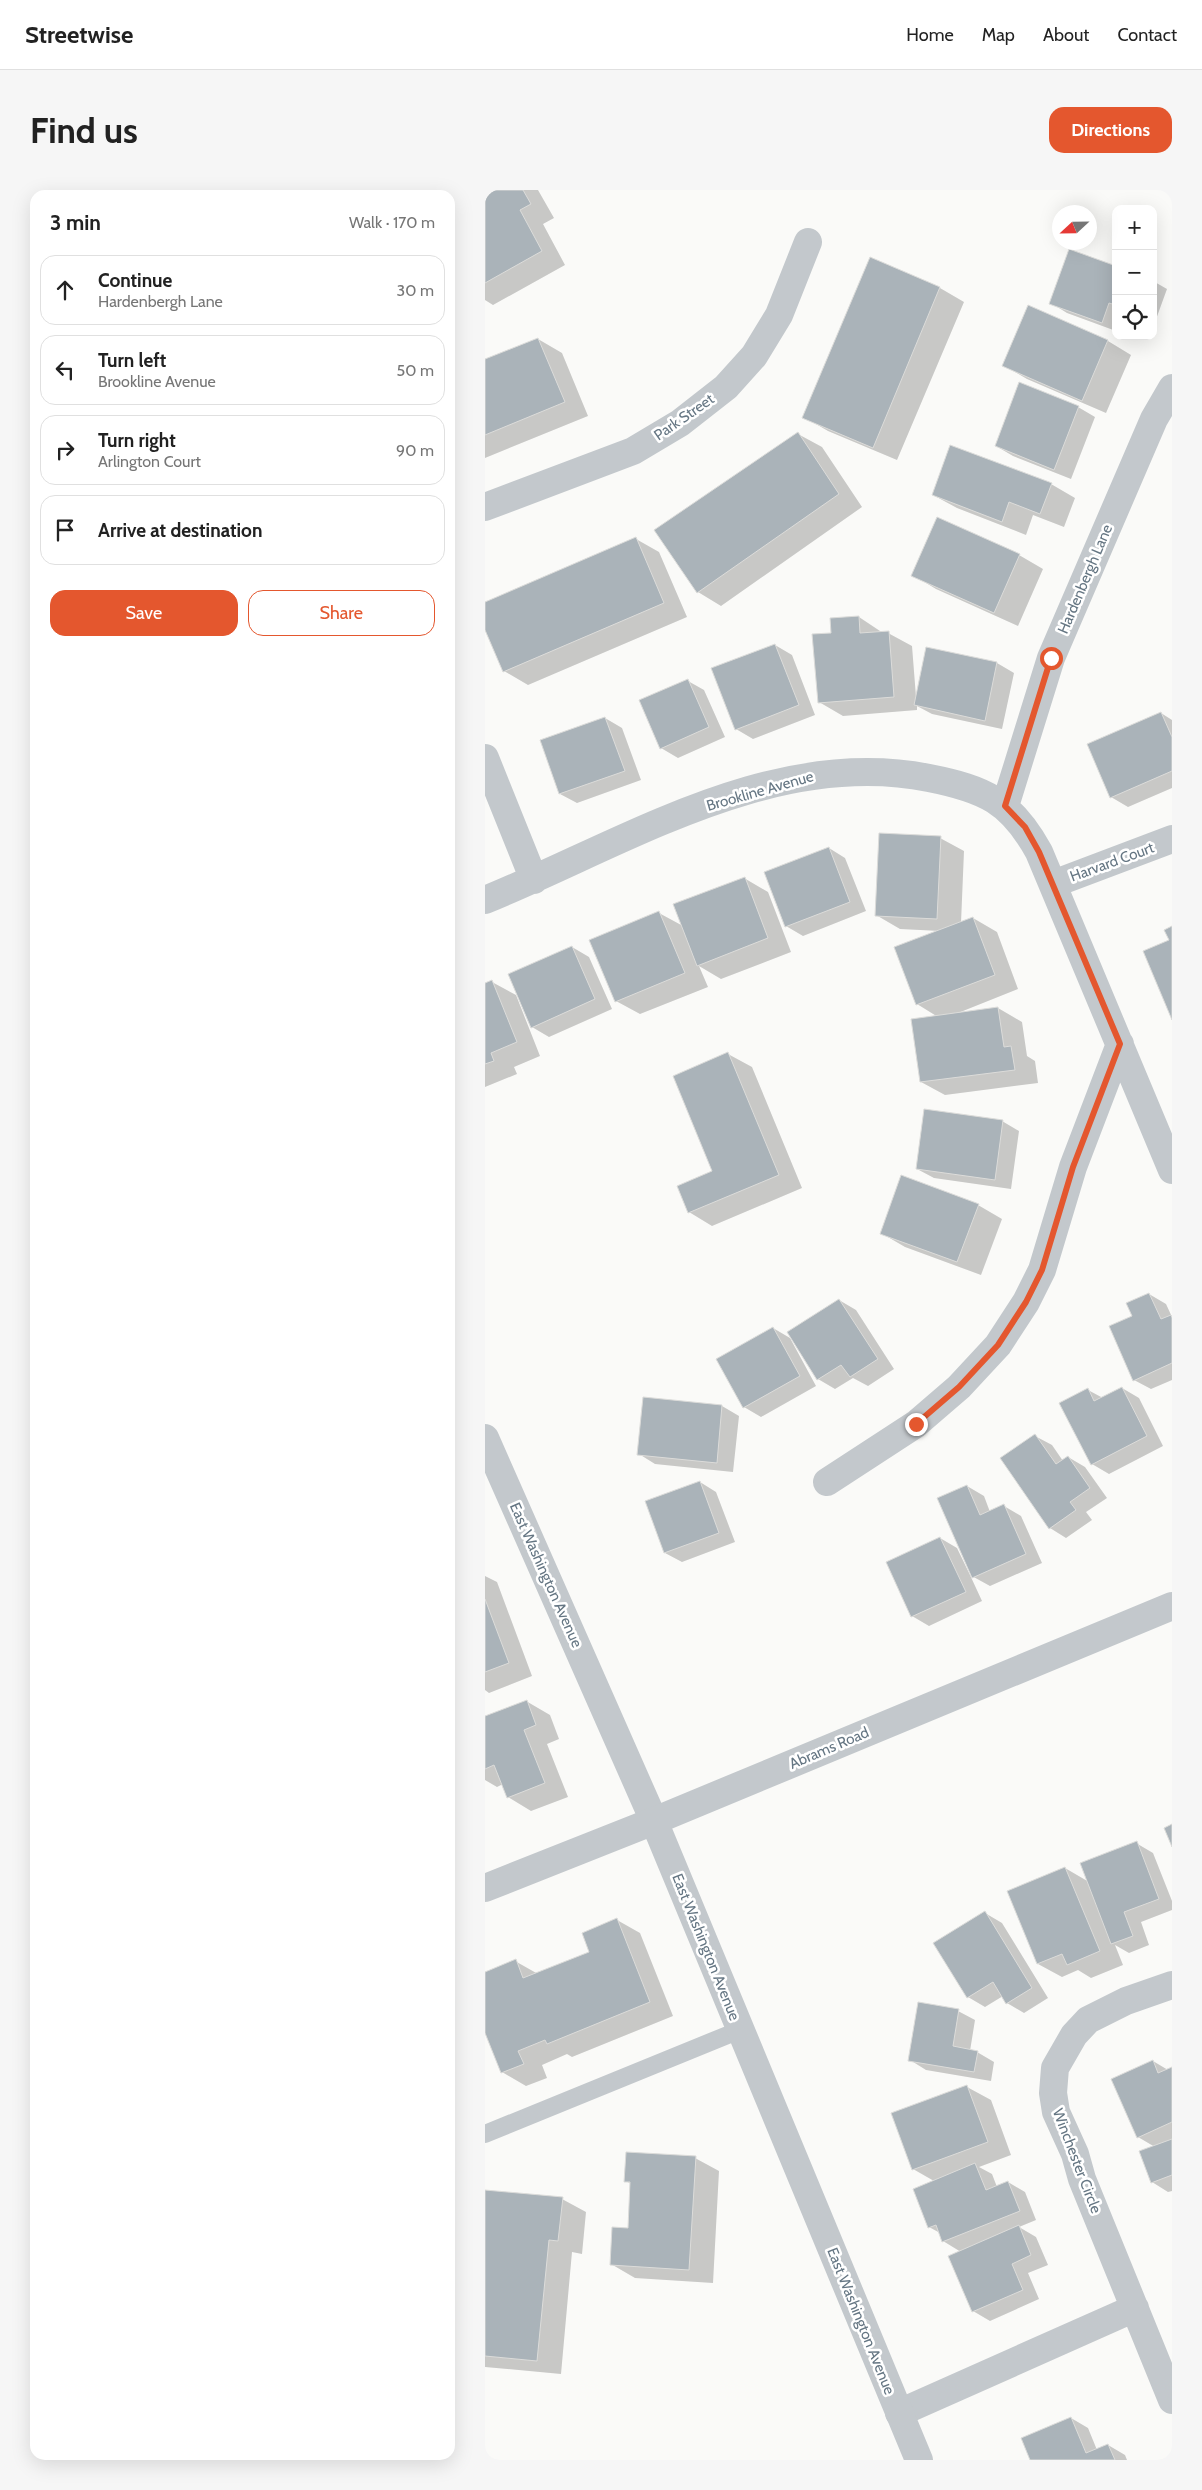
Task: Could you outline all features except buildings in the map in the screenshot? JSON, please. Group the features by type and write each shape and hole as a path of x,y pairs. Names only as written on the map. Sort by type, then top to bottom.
{"street":[{"name":"Park Street","path":"485,507 633,451 680,423 726,387 754,356 779,315 808,242"},
{"name":"Hardenbergh Lane","path":"1005,806 1051,658 1154,419 1172,388"},
{"path":"485,758 534,880"},
{"name":"Brookline Avenue","path":"485,900 675,817 740,794 804,776 846,771 903,773 947,782 991,796 1005,806 1025,827 1053,884 1172,1170"},
{"name":"Harvard Court","path":"1053,884 1172,840"},
{"path":"827,1482 916,1424 959,1387 998,1345 1026,1302 1042,1270 1073,1167 1120,1044"},
{"name":"East Washington Avenue","path":"485,1438 654,1821 919,2460"},
{"name":"Abrams Road","path":"485,1888 654,1821 1172,1606"},
{"name":"Winchester Circle","path":"1172,1985 1125,2001 1088,2020 1073,2035 1055,2068 1053,2093 1056,2112 1075,2154 1082,2178 1172,2400"},
{"path":"899,2413 1135,2308"}],"lane":[{"path":"485,2134 740,2030"}],"route":[{"path":"916,1424 959,1387 998,1345 1026,1302 1042,1270 1073,1167 1120,1044 1039,852 1025,827 1005,806 1051,658"}]}
